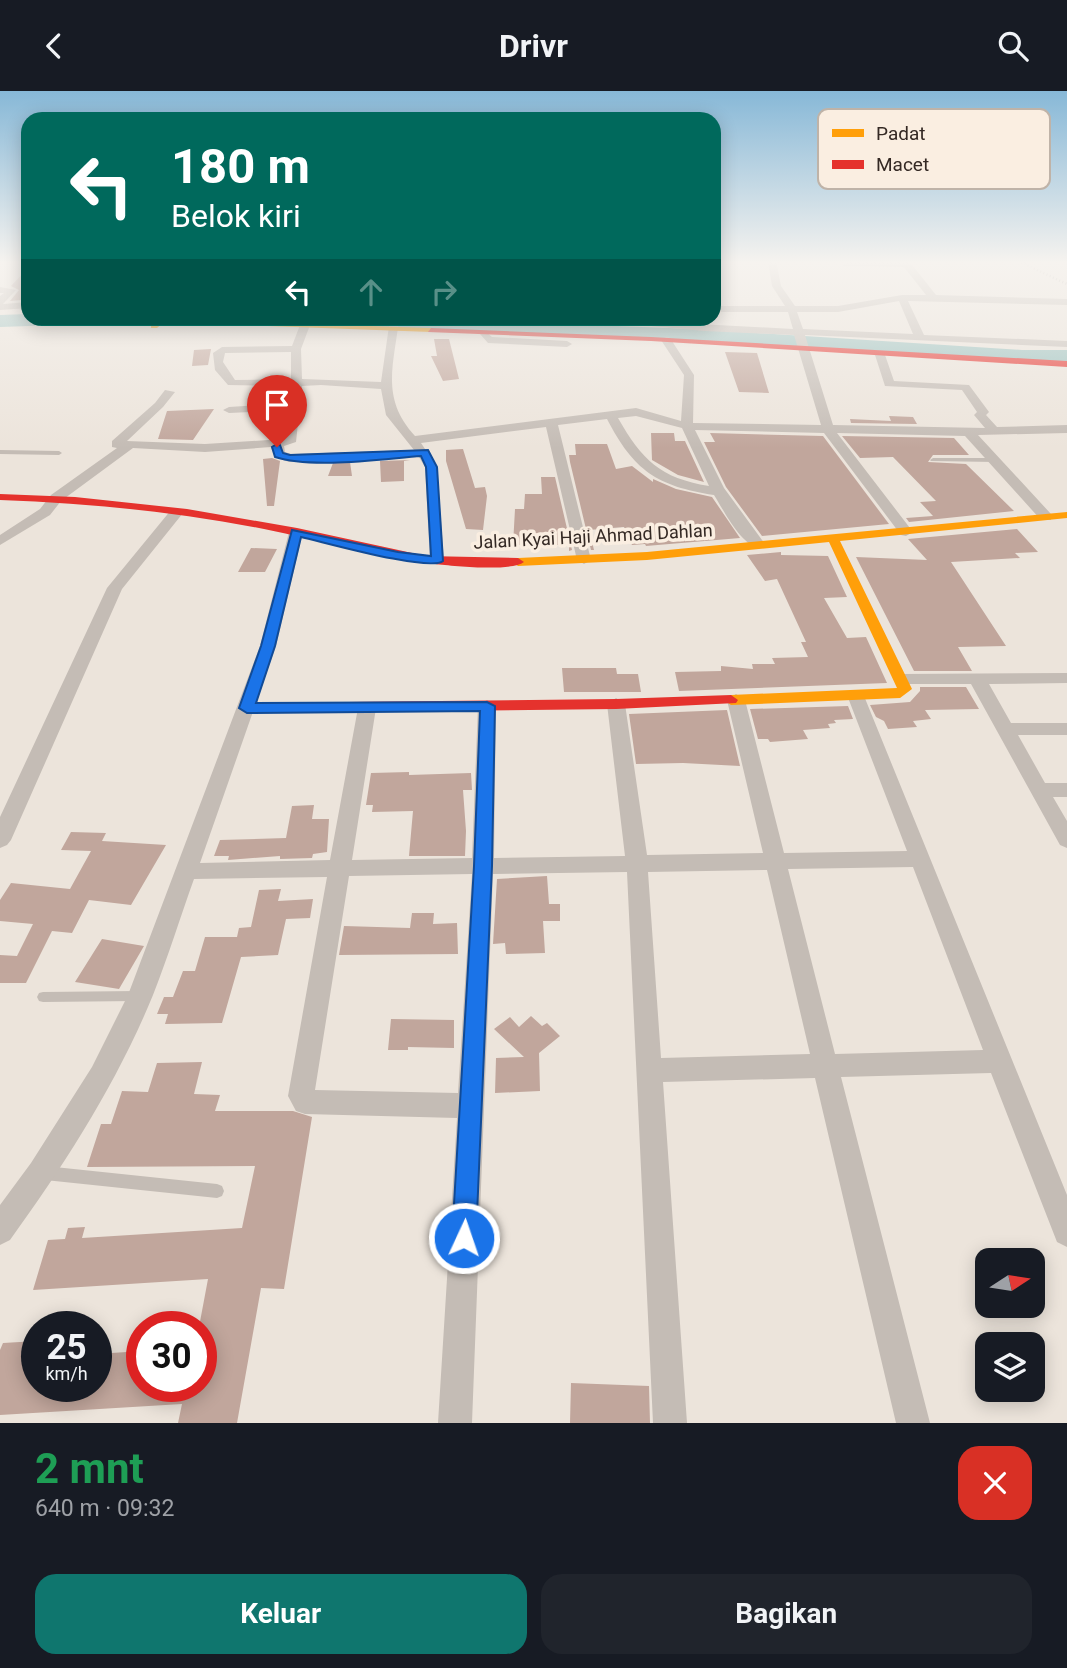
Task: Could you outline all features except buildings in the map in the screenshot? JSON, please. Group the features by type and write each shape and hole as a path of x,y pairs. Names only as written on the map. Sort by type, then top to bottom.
{"street":[{"path":"795,323 828,429 906,532"},
{"path":"913,323 920,338"},
{"path":"169,392 159,405 116,444 205,448 292,441 296,349 305,326"},
{"path":"393,326 385,386 392,416 425,453 431,467 437,561"},
{"path":"411,326 485,334 666,340 920,338 1067,344"},
{"path":"683,326 800,341 880,355 1067,364"},
{"path":"485,334 488,340 567,344"},
{"path":"666,340 690,375 687,426 718,492 741,526 758,544"},
{"path":"296,349 226,350 217,355 221,370 232,383 296,382 385,386"},
{"path":"880,355 889,383 962,382 983,412 980,415 993,431"},
{"path":"229,410 295,406"},
{"path":"414,440 551,421 641,413 687,426 968,432 1067,429"},
{"path":"610,415 629,449 658,475 683,487 718,492"},
{"path":"551,421 584,559"},
{"path":"968,432 1046,517"},
{"path":"277,444 279,454 289,458 425,453"},
{"path":"0,541 45,512 56,498 128,446"},
{"name":"Jalan Kyai Haji Ahmad Dahlan","path":"0,496 56,498 176,513 296,532 398,556 476,564 584,559 906,532 1067,515"},
{"path":"0,840 115,588 176,513"},
{"path":"0,1230 41,1173 101,1075 140,996 268,646 296,532"},
{"path":"247,708 616,704 900,693 905,689 902,679 833,538"},
{"path":"977,678 1067,840"},
{"path":"902,679 1067,678"},
{"path":"856,695 1067,1232"},
{"path":"736,700 913,1423"},
{"path":"616,704 637,863 670,1423"},
{"path":"455,1423 483,866 487,706"},
{"path":"367,708 301,1096 305,1102 471,1106"},
{"path":"1007,729 1067,729"},
{"path":"1039,790 1067,790"},
{"path":"185,871 919,859"},
{"path":"651,1070 1000,1061"}],"lane":[{"path":"0,451 59,453"},
{"path":"933,460 995,460"},
{"path":"43,997 140,996"},
{"path":"41,1173 217,1191"}],"waterway":[{"path":"479,326 694,335 1022,356 1067,356"}],"traffic: slow":[{"path":"322,326 431,330"},
{"path":"518,562 647,556 1067,515"},
{"path":"731,700 900,693 905,689 833,538"}],"traffic: jam":[{"path":"431,330 651,339 1067,364"},
{"path":"0,497 112,504 224,518 426,560 518,562"},
{"path":"247,708 731,700"}],"route":[{"path":"277,447 279,454 289,458 425,453 431,467 437,561 398,556 296,532 268,646 247,708 487,706 483,866 464,1238"}]}
